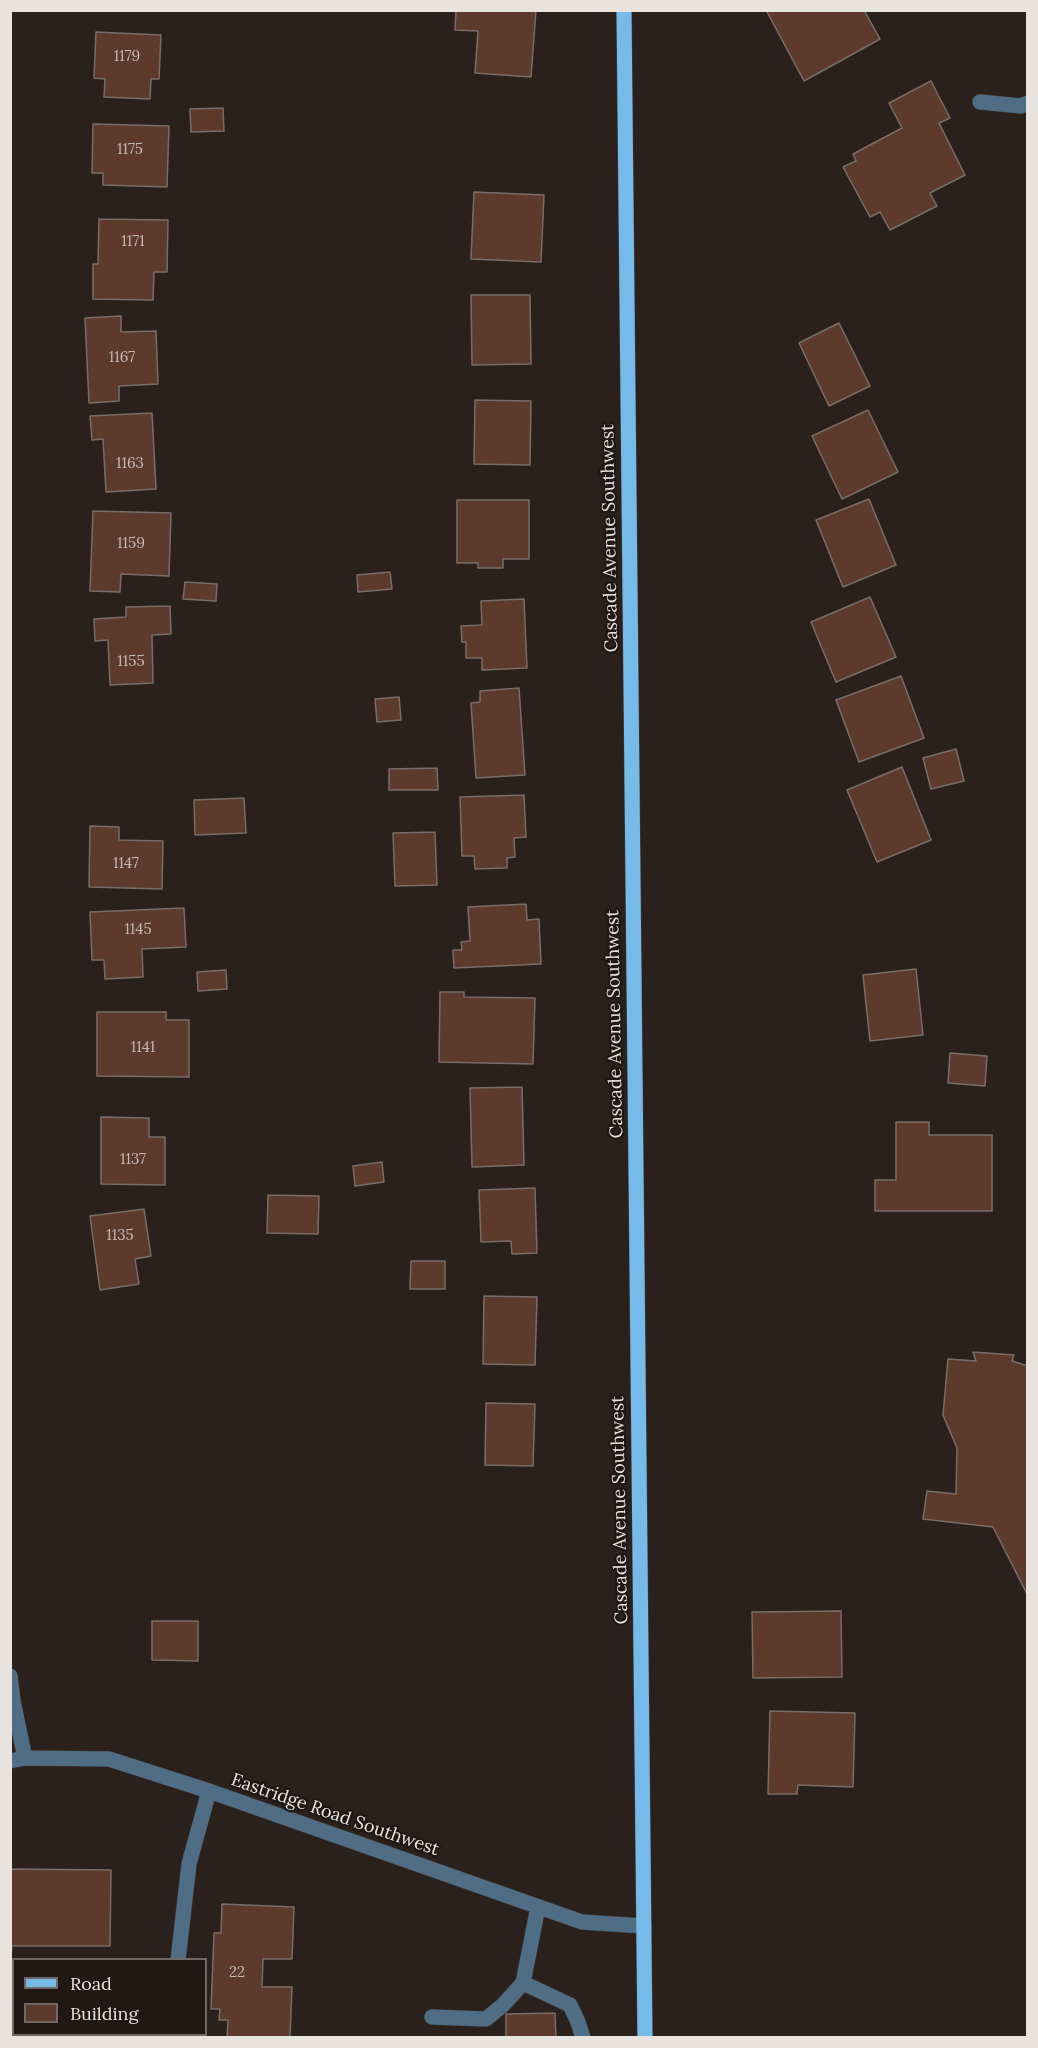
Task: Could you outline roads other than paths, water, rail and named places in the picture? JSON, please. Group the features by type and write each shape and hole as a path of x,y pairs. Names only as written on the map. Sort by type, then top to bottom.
{"main road":[{"name":"Cascade Avenue Southwest","path":"624,10 645,2037"}],"street":[{"path":"980,102 1021,106 1028,103"},
{"path":"10,1676 18,1760"},
{"name":"Eastridge Road Southwest","path":"18,1760 109,1759 209,1791 582,1922 644,1926"},
{"path":"178,1958 189,1864 209,1791"},
{"path":"432,2017 486,2019 503,2005 523,1983 537,1906"},
{"path":"523,1983 570,2005 583,2037"}]}
